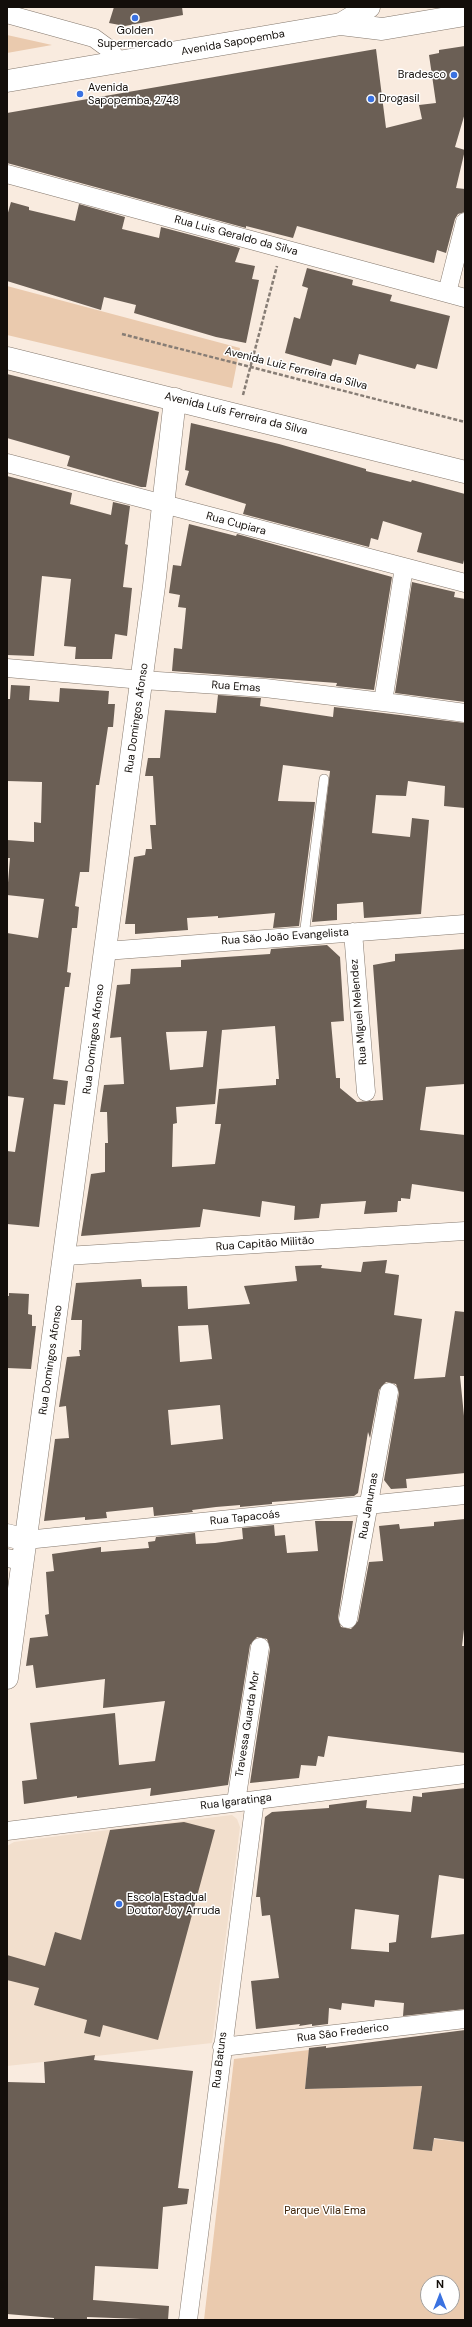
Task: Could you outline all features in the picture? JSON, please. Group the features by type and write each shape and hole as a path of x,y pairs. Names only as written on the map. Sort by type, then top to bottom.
{"street":[{"name":"Avenida Sapopemba","path":"341,24 369,7"},
{"path":"7,14 94,38 109,49 119,62"},
{"name":"Avenida Sapopemba","path":"7,81 341,24 382,28 465,15"},
{"name":"Rua Luis Geraldo da Silva","path":"7,174 465,298"},
{"path":"447,293 465,222"},
{"name":"Avenida Luís Ferreira da Silva","path":"7,358 465,472"},
{"name":"Rua Domingos Afonso","path":"7,1678 16,1548 66,1256 105,951 142,680 175,399"},
{"name":"Rua Cupiara","path":"7,463 163,505 465,582"},
{"path":"383,702 404,567"},
{"name":"Rua Emas","path":"7,668 142,680 265,688 465,713"},
{"name":"Rua São João Evangelista","path":"105,951 465,924"},
{"name":"Rua MIguel Melendez","path":"352,932 366,1092"},
{"name":"Rua Capitão Militão","path":"66,1256 465,1231"},
{"name":"Rua Janumas","path":"348,1619 389,1392"},
{"name":"Rua Tapacoás","path":"16,1548 369,1504 465,1495"},
{"name":"Travessa Guarda Mor","path":"236,1802 260,1647"},
{"name":"Rua Igaratinga","path":"7,1831 465,1774"},
{"name":"Rua Batuns","path":"188,2320 255,1800"},
{"name":"Rua São Frederico","path":"222,2047 465,2019"}],"lane":[{"path":"304,936 324,779"}],"path":[{"path":"238,415 281,249"},
{"name":"Avenida Luiz Ferreira da Silva","path":"122,334 465,422"}],"shaded area":[{"name":"Escola Estadual Doutor Joy Arruda","path":"232,1815 237,1819 240,1827 212,2043 7,2066 7,1846 14,1842"}],"green space":[{"path":"7,35 52,45 7,53"},
{"path":"7,286 240,348 232,388 7,335"},
{"name":"Parque Vila Ema","path":"309,2050 305,2089 422,2086 413,2149 432,2151 434,2139 465,2142 465,2320 204,2320 234,2059"}],"building":[{"name":"Golden Supermercado","path":"114,7 182,7 183,15 125,26 109,23"},
{"path":"465,46 465,113 455,147 465,150 456,188 465,189 465,212 458,214 455,219 446,253 437,250 434,263 297,226 293,238 246,226 246,228 7,163 7,113 376,49 386,128 422,119 419,105 436,103 429,55 439,53 439,50"},
{"path":"11,202 29,207 29,210 75,221 79,204 125,217 122,229 159,238 161,227 240,248 235,262 255,266 252,279 259,280 246,343 216,337 134,313 136,305 104,297 101,310 7,281 7,216"},
{"path":"307,268 353,280 352,285 392,295 390,301 450,316 437,369 417,364 415,369 359,354 356,365 333,359 331,366 285,353 294,317 300,319 308,288 302,286"},
{"path":"7,374 159,412 146,487 141,487 67,466 70,456 7,438"},
{"path":"191,423 279,444 366,469 366,471 411,482 412,480 465,494 465,556 463,564 417,552 422,533 383,521 378,540 371,538 369,547 243,514 246,504 185,485 189,471 185,470"},
{"path":"7,476 72,493 70,504 111,515 113,502 130,506 125,544 128,545 123,587 132,588 127,636 115,634 112,659 75,659 76,647 64,646 71,579 42,576 34,656 7,655"},
{"path":"189,524 236,536 237,534 392,577 374,690 336,686 337,683 172,671 174,648 182,649 186,608 178,607 180,595 169,593 173,565 181,566"},
{"path":"412,582 455,592 454,597 465,599 465,702 395,693"},
{"path":"11,685 30,686 29,700 59,702 60,688 109,691 108,704 115,704 113,727 108,727 99,785 96,785 89,872 80,872 75,906 79,907 77,928 72,928 67,972 71,973 69,987 65,987 53,1079 68,1081 65,1105 54,1104 39,1227 7,1224 7,1151 15,1152 24,1098 7,1096 7,933 38,938 44,899 7,895 10,858 7,858 7,840 34,842 34,822 41,823 42,782 7,781 7,699 10,699"},
{"path":"218,695 261,698 260,706 333,717 334,707 465,723 465,808 444,806 445,786 408,781 406,796 376,795 372,833 410,837 412,818 429,820 421,914 364,918 363,902 337,904 337,920 312,922 330,771 283,765 278,801 315,802 299,926 273,928 275,913 218,918 218,916 187,918 188,930 135,934 135,924 125,924 134,857 145,855 146,849 152,849 150,825 156,825 153,776 145,776 148,758 160,758 165,710 216,713"},
{"path":"327,945 340,957 344,1021 331,1022 336,1078 340,1078 340,1088 357,1102 383,1100 373,965 395,961 395,954 465,949 465,1084 426,1087 420,1130 465,1135 465,1192 412,1184 410,1199 401,1198 401,1201 398,1201 397,1212 364,1214 366,1201 321,1204 319,1218 294,1220 295,1206 262,1201 260,1217 203,1209 200,1227 81,1236 91,1174 105,1172 105,1143 108,1143 107,1112 100,1112 104,1085 124,1084 121,1037 110,1038 117,985 130,984 131,969 181,967 181,960 270,954 271,949","holes":["275,1026 279,1079 276,1079 276,1085 219,1089 215,1124 221,1124 215,1164 172,1167 173,1124 177,1123 176,1107 215,1104 222,1030","207,1031 203,1067 170,1070 166,1032"]},
{"path":"387,1260 385,1273 399,1275 394,1315 422,1319 414,1379 445,1377 455,1311 465,1312 465,1376 460,1376 465,1426 465,1473 406,1479 407,1488 391,1489 384,1480 399,1393 396,1384 386,1382 379,1390 370,1438 368,1432 358,1493 354,1496 272,1502 272,1504 240,1507 240,1505 216,1507 192,1510 193,1512 154,1516 153,1507 106,1512 107,1518 85,1520 85,1517 44,1521 55,1439 69,1438 66,1406 59,1407 67,1357 80,1356 79,1350 81,1350 82,1320 71,1320 76,1283 141,1279 142,1287 187,1286 188,1309 250,1304 244,1286 297,1281 295,1266 322,1265 321,1268 361,1272 363,1262","holes":["208,1325 212,1359 180,1362 178,1326","220,1405 223,1439 171,1445 168,1410"]},
{"path":"9,1293 29,1294 28,1314 32,1315 32,1326 36,1326 31,1369 7,1368 7,1296 9,1296"},
{"path":"465,1519 465,1621 462,1646 465,1646 465,1753 328,1736 324,1757 318,1756 316,1766 301,1765 299,1778 250,1783 270,1649 267,1639 257,1637 250,1645 228,1785 150,1796 151,1788 77,1798 77,1796 24,1804 22,1781 37,1779 30,1723 115,1713 119,1765 155,1761 165,1701 103,1708 105,1679 36,1688 33,1665 26,1666 30,1638 48,1636 45,1615 49,1614 46,1572 54,1571 52,1554 101,1547 101,1552 149,1548 148,1542 155,1541 156,1537 195,1533 196,1544 215,1543 243,1539 242,1528 274,1525 275,1536 285,1535 287,1553 318,1551 315,1521 353,1521 338,1618 341,1627 351,1629 358,1621 369,1562 383,1561 379,1526 399,1524 400,1529 434,1526 434,1522"},
{"path":"465,1788 465,1879 439,1875 431,1938 465,1934 465,2009 403,2016 404,2003 375,2000 374,2007 342,2003 341,2010 329,2008 328,2024 299,2026 300,2024 256,2029 251,1981 279,1978 270,1915 262,1916 260,1897 256,1897 265,1817 272,1812 329,1808 329,1805 367,1800 366,1808 411,1812 413,1796 422,1797 422,1793","holes":["355,1909 399,1915 396,1942 389,1943 389,1952 351,1949"]},
{"path":"184,1822 215,1830 158,2040 103,2025 100,2037 84,2033 87,2020 34,2005 39,1988 7,1980 7,1955 45,1966 55,1932 81,1940 110,1830"},
{"path":"465,2030 465,2142 434,2138 432,2151 413,2149 422,2086 305,2089 309,2048 326,2046 326,2048"},
{"path":"95,2055 94,2060 193,2071 178,2188 189,2189 187,2204 163,2207 158,2269 95,2266 93,2300 169,2306 168,2320 87,2317 87,2320 54,2320 54,2318 7,2314 7,2082 45,2083 44,2062"}],"place":[{"name":"Golden Supermercado","path":"135,18"},
{"name":"Bradesco","path":"454,75"},
{"name":"Avenida Sapopemba, 2748","path":"80,94"},
{"name":"Drogasil","path":"371,99"},
{"name":"Escola Estadual Doutor Joy Arruda","path":"119,1904"}]}
